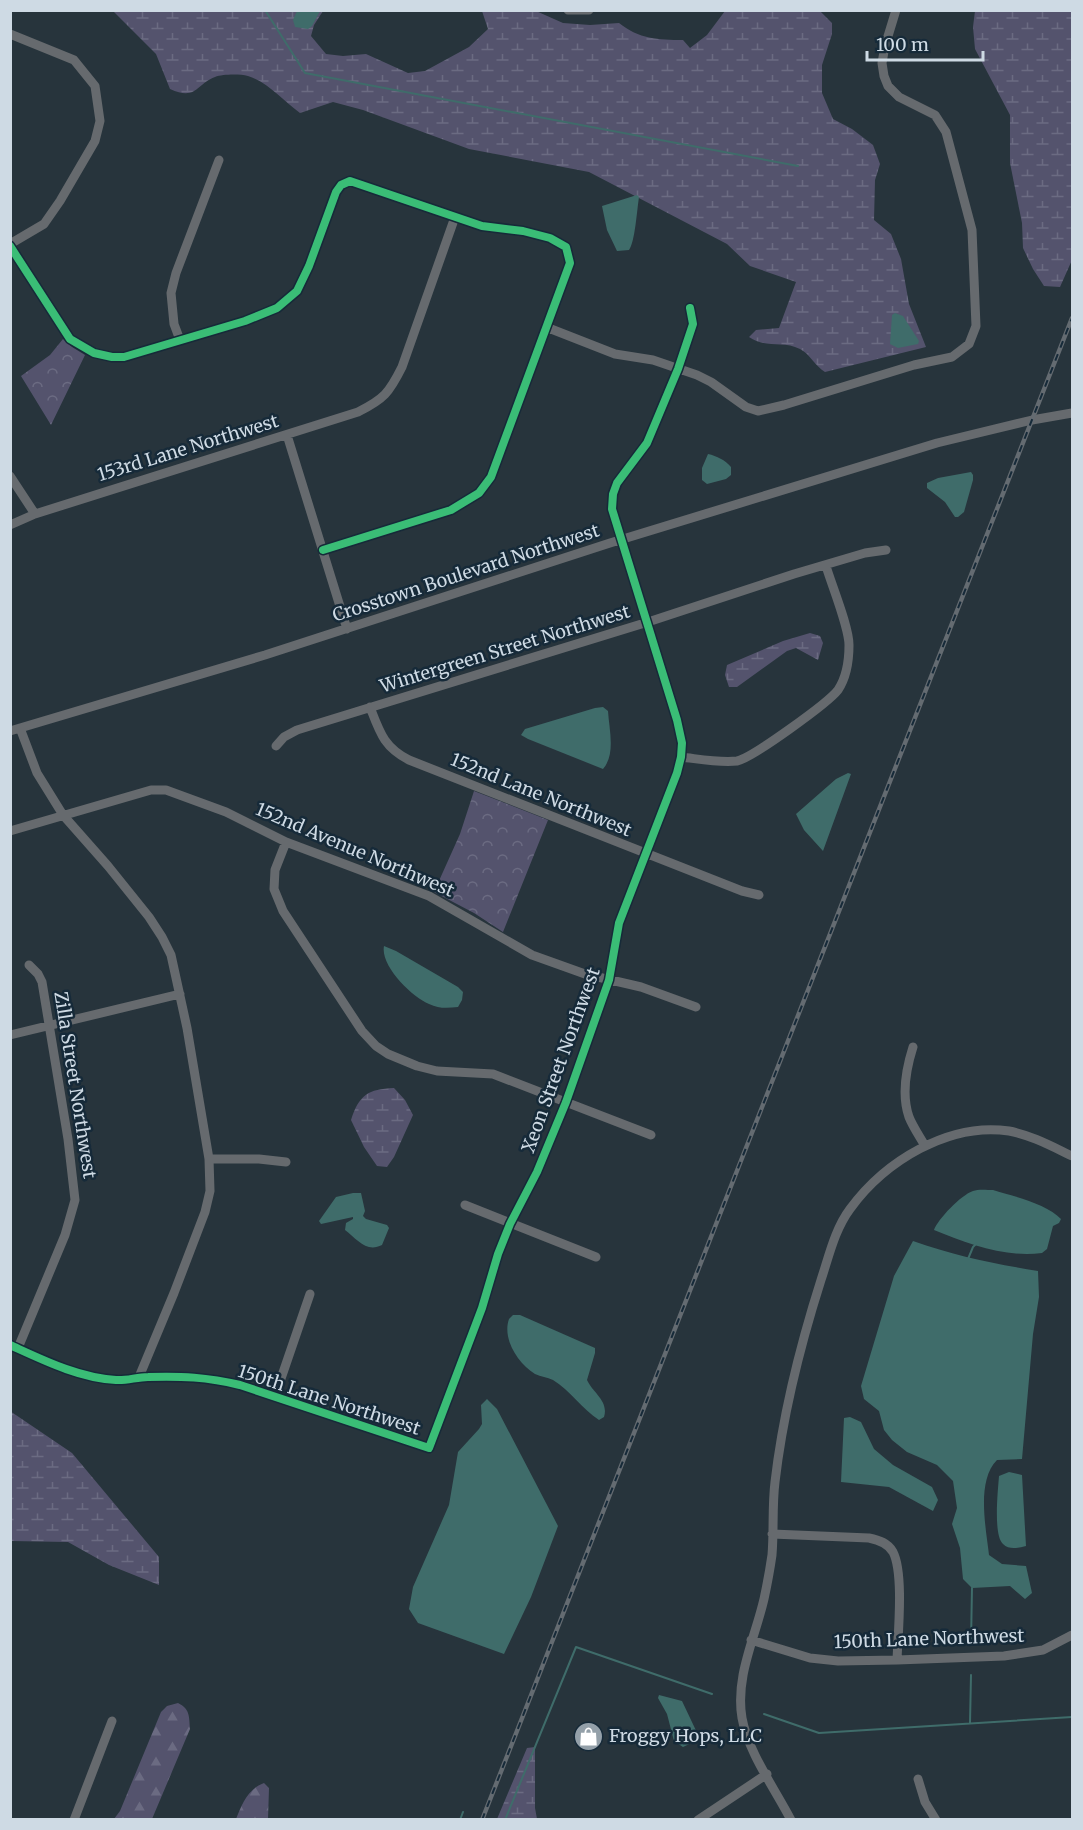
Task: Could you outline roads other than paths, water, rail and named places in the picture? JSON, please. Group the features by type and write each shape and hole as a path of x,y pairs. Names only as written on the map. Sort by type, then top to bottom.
{"street":[{"path":"568,10 589,10"},
{"path":"546,327 615,354 653,360 711,382 747,407 758,411 914,365 952,357 969,344 976,326 972,231 946,132 941,122 925,109 899,96 888,86 884,76 882,63 885,46 896,10"},
{"path":"10,34 74,60 95,86 99,101 100,121 95,141 60,201 44,224 10,245 70,339 94,353 124,357 153,350 245,321 277,308 297,291 309,266 336,192 341,185 349,181 482,226 524,231 550,238 566,247 570,263 491,477 479,493 451,510 323,550"},
{"path":"180,340 174,324 171,293 176,273 219,160"},
{"name":"153rd Lane Northwest","path":"10,525 35,514 358,412 376,403 391,389 402,367 456,217"},
{"name":"Xeon Street Northwest","path":"429,1448 482,1308 498,1254 510,1224 537,1172 566,1102 609,980 619,923 673,788 681,757 680,730 612,510 613,494 622,474 647,443 678,369 693,324 690,308"},
{"name":"Crosstown Boulevard Northwest","path":"15,730 347,629 620,541 937,443 1032,420 1072,413"},
{"path":"287,435 347,629"},
{"path":"10,476 35,514"},
{"name":"Wintergreen Street Northwest","path":"276,746 284,737 297,730 648,622 794,574 886,550"},
{"path":"681,757 738,761 753,754 838,690 845,675 849,643 826,566"},
{"name":"152nd Lane Northwest","path":"370,707 387,746 396,753 647,854 742,891 759,895"},
{"path":"15,730 37,773 63,815 149,917 171,955 180,994 209,1160 210,1191 205,1212 139,1377"},
{"name":"152nd Avenue Northwest","path":"63,815 151,790 166,790 226,812 286,842 429,896 532,955 585,974 641,987 696,1007"},
{"path":"10,831 63,815"},
{"path":"286,842 275,870 273,889 283,911 362,1031 376,1046 388,1054 417,1066 437,1071 493,1074 651,1135"},
{"name":"Zilla Street Northwest","path":"14,1347 65,1235 75,1200 68,1139 42,982 29,965"},
{"path":"10,1035 180,994"},
{"path":"913,1047 906,1067 905,1091 909,1116 926,1146"},
{"path":"791,1820 748,1744 742,1717 741,1693 751,1640 764,1600 772,1554 774,1485 792,1377 836,1234 849,1210 869,1186 891,1167 926,1146 961,1132 1010,1131 1033,1138 1072,1156"},
{"path":"209,1160 260,1159 286,1162"},
{"path":"465,1205 596,1257"},
{"path":"275,1396 310,1294"},
{"name":"150th Lane Northwest","path":"14,1347 49,1363 84,1374 117,1380 139,1377 210,1378 275,1396 429,1448"},
{"path":"772,1534 869,1538 881,1540 892,1550 897,1563 897,1660"},
{"name":"150th Lane Northwest","path":"751,1640 810,1658 838,1661 1004,1656 1043,1650 1072,1635"},
{"path":"74,1820 112,1721"},
{"path":"698,1820 767,1774"},
{"path":"918,1779 925,1802 936,1820"}],"waterway":[{"path":"265,10 305,73 798,166"},
{"path":"968,1259 977,1243"},
{"path":"971,1642 972,1588"},
{"path":"505,1820 576,1647 712,1694"},
{"path":"970,1723 971,1675"},
{"path":"764,1714 819,1733 1072,1717"},
{"path":"460,1820 463,1812"}],"railway":[{"path":"482,1820 1072,318"}],"place":[{"name":"Froggy Hops, LLC","path":"588,1736"}]}
